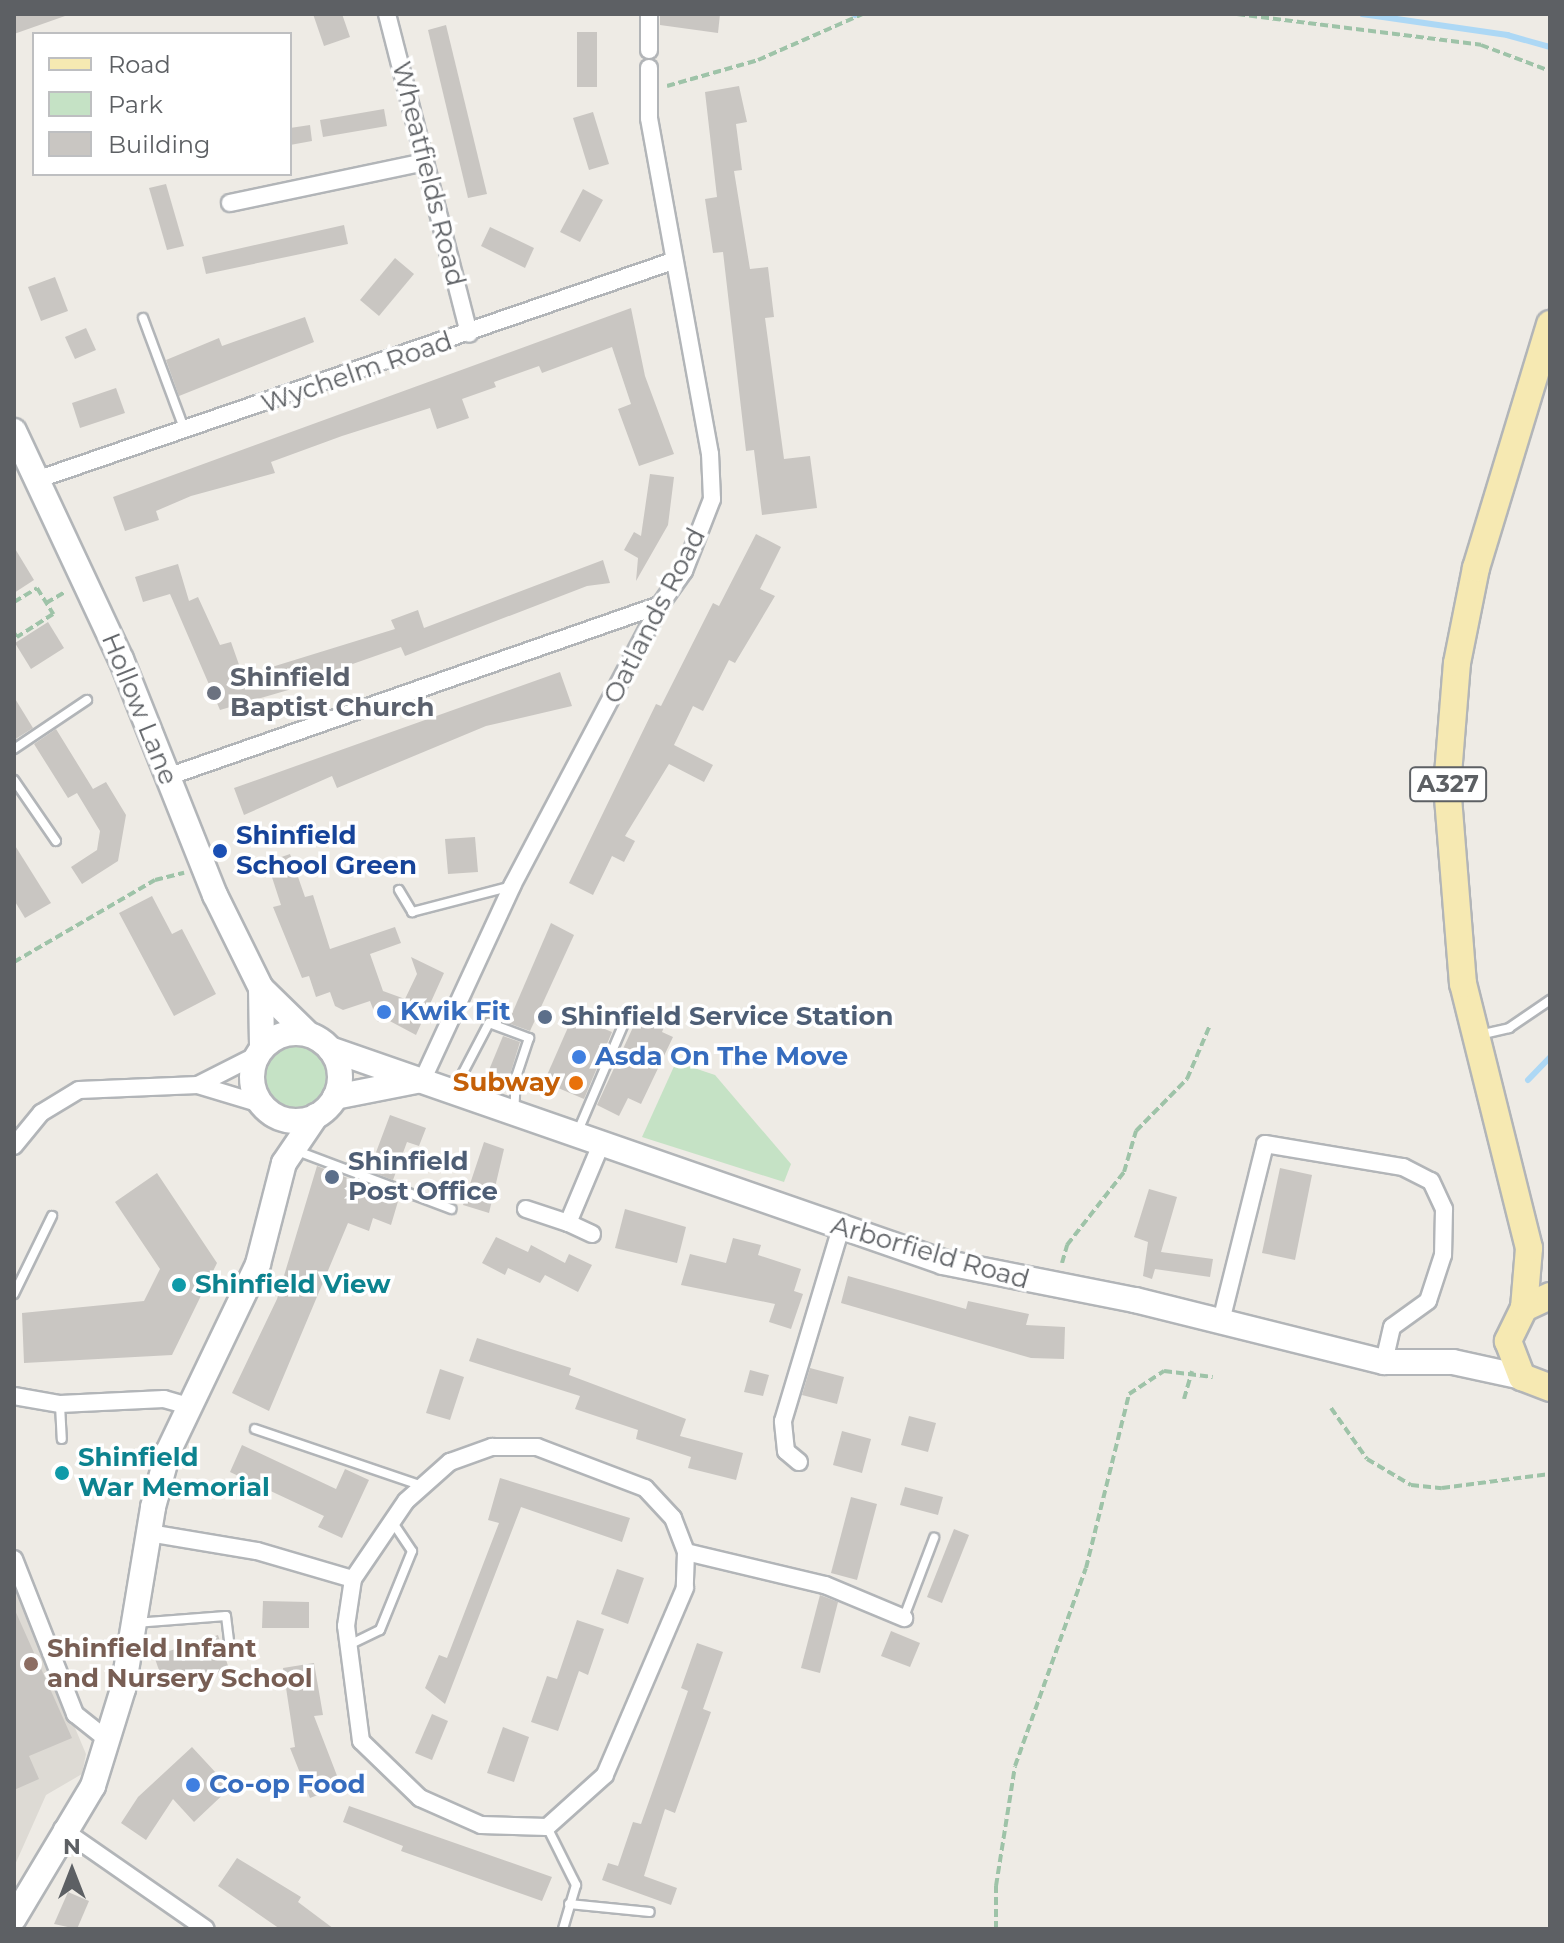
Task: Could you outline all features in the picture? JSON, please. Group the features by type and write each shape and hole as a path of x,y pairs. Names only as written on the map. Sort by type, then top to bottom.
{"main road":[{"name":"A327","path":"1550,324 1476,568 1452,710 1447,836 1474,1036 1529,1248 1550,1281"},
{"name":"Hollow Lane","path":"14,431 39,479 261,988 308,1034"},
{"name":"Hollow Lane","path":"259,1052 261,988"},
{"path":"14,1918 62,1829 93,1786 109,1741 149,1533 168,1452 258,1264 288,1156 316,1116 335,1097 340,1072 330,1049 308,1034 291,1032 259,1052 251,1075 288,1156"},
{"name":"Arborfield Road","path":"330,1049 454,1088 600,1147 943,1262 1055,1289 1221,1321 1384,1362 1453,1362 1522,1377"},
{"name":"Arborfield Road","path":"335,1097 423,1079"},
{"path":"266,1109 301,1121 316,1116"},
{"name":"A327","path":"1522,1377 1509,1352 1529,1248"},
{"path":"1517,1319 1550,1296"},
{"name":"Arborfield Road","path":"1453,1362 1482,1353 1517,1319"},
{"path":"1522,1377 1550,1388"}],"street":[{"name":"Wheatfields Road","path":"387,14 469,334"},
{"path":"649,14 649,50"},
{"name":"Oatlands Road","path":"423,1079 512,886 660,605 684,571 712,499 710,454 673,261 649,91 649,68"},
{"path":"230,203 425,162"},
{"name":"Wychelm Road","path":"39,479 185,432 673,261"},
{"path":"167,777 660,605"},
{"path":"198,1085 259,1052"},
{"path":"14,1146 41,1113 79,1090 198,1085 266,1109"},
{"path":"1221,1321 1265,1144 1403,1167 1431,1181 1444,1209 1443,1255 1428,1301 1392,1327 1384,1362"},
{"path":"568,1223 600,1147"},
{"path":"526,1209 592,1234"},
{"path":"799,1462 786,1451 783,1421 841,1228"},
{"path":"14,1396 60,1404 164,1399 188,1406"},
{"path":"492,1447 537,1447 645,1488 673,1518 686,1552 685,1588 605,1775 547,1827 481,1825 420,1798 361,1741 349,1646 353,1579 392,1522 422,1486 450,1462 492,1447"},
{"path":"149,1533 257,1551 353,1579"},
{"path":"686,1552 825,1585 904,1618"},
{"path":"15,1562 75,1714 109,1741"},
{"path":"62,1829 194,1926"}],"lane":[{"path":"143,318 185,432"},
{"path":"14,749 87,700"},
{"path":"14,780 56,841"},
{"path":"399,890 412,912 512,886"},
{"path":"1474,1036 1509,1028 1550,1000"},
{"path":"454,1088 489,1023 529,1038 516,1077 514,1111"},
{"path":"576,1135 624,1023"},
{"path":"288,1156 451,1209"},
{"path":"14,1294 52,1216"},
{"path":"60,1404 62,1439"},
{"path":"255,1429 422,1486"},
{"path":"349,1646 380,1630 412,1551 392,1522"},
{"path":"904,1618 934,1538"},
{"path":"134,1623 226,1616 230,1647"},
{"path":"547,1827 576,1885 563,1929"},
{"path":"569,1904 650,1912"}],"path":[{"path":"649,91 758,60 863,14"},
{"path":"1237,14 1481,45 1550,71"},
{"path":"14,602 37,588 53,614 14,633"},
{"path":"46,603 70,589"},
{"path":"14,962 155,880 186,873"},
{"path":"1055,1289 1067,1245 1124,1172 1136,1131 1187,1079 1210,1025"},
{"path":"996,1929 996,1886 1015,1766 1083,1579 1129,1394 1164,1371 1192,1371 1213,1377"},
{"path":"1184,1399 1192,1371"},
{"path":"1331,1408 1334,1420 1379,1471 1411,1485 1442,1488 1550,1474"}],"shaded area":[{"name":"Shinfield Infant and Nursery School","path":"14,1583 86,1754 82,1774 46,1795 14,1867"}],"green space":[{"path":"295,1043 319,1053 329,1077 319,1101 295,1111 271,1101 261,1077 271,1053"},
{"path":"676,1062 715,1075 791,1164 784,1182 642,1137"}],"building":[{"path":"14,14 64,14 65,16 14,34"},
{"path":"313,14 342,14 350,37 324,46"},
{"path":"660,14 720,14 718,33 660,25"},
{"path":"446,25 487,194 468,198 428,30"},
{"path":"577,32 597,32 597,87 577,87"},
{"path":"739,86 747,122 736,124 742,170 734,171 750,269 768,267 774,317 765,318 784,459 810,456 817,508 762,515 754,450 746,451 723,252 713,253 705,199 717,197 705,92"},
{"path":"384,109 387,126 323,137 320,120"},
{"path":"593,112 609,164 589,170 573,118"},
{"path":"310,125 312,141 292,145 292,128"},
{"path":"166,184 184,246 167,250 149,188"},
{"path":"583,189 603,200 580,242 560,232"},
{"path":"344,225 348,244 206,274 202,257"},
{"path":"490,227 534,248 525,268 481,246"},
{"path":"395,258 414,274 379,316 360,300"},
{"path":"55,277 68,311 41,321 28,287"},
{"path":"631,308 645,376 674,454 639,466 618,409 631,404 612,347 542,373 539,366 494,382 496,387 462,399 469,418 437,429 430,408 342,436 271,462 275,473 191,496 156,511 159,520 125,531 113,497"},
{"path":"305,317 314,342 179,396 166,360 219,338 222,346"},
{"path":"86,328 96,350 75,359 65,337"},
{"path":"116,388 125,413 80,428 72,403"},
{"path":"650,474 674,477 668,525 636,581 638,558 624,550 634,532 641,536"},
{"path":"756,534 781,547 760,589 775,596 735,663 729,660 703,711 693,706 674,745 713,765 704,782 669,764 625,836 635,841 624,862 612,856 593,895 569,883 656,704 661,706 713,603 719,606"},
{"path":"14,547 34,580 14,593"},
{"path":"603,560 610,583 587,586 405,656 401,647 324,674 326,679 220,710 170,594 143,602 135,577 178,564 189,601 198,597 220,645 231,642 243,676 395,629 391,620 418,610 424,628"},
{"path":"48,622 64,648 31,669 15,643"},
{"path":"560,672 572,706 486,726 337,788 332,776 244,815 234,788"},
{"path":"14,697 33,728 14,740"},
{"path":"56,729 93,789 106,782 126,815 118,861 82,884 71,867 97,850 100,831 77,793 68,798 34,744"},
{"path":"475,837 478,872 448,874 445,839"},
{"path":"14,844 51,903 25,918 14,900"},
{"path":"290,854 305,897 313,895 330,949 395,927 401,943 370,954 383,991 405,999 417,974 411,957 444,973 416,1035 386,1019 378,1022 370,1001 343,1010 335,1006 330,992 316,997 309,976 302,978 273,907 281,905 267,862"},
{"path":"152,896 172,934 182,929 216,994 174,1016 119,913"},
{"path":"551,923 574,935 530,1031 508,1023"},
{"path":"641,1010 666,1022 662,1032 673,1037 641,1104 628,1098 619,1116 597,1105"},
{"name":"Asda On The Move","path":"573,1016 612,1032 584,1099 544,1082"},
{"path":"503,1036 520,1042 509,1078 489,1070"},
{"path":"390,1115 426,1128 419,1146 407,1142 393,1180 369,1171"},
{"path":"484,1142 504,1149 489,1213 463,1205"},
{"path":"317,1166 399,1198 391,1225 373,1218 369,1231 348,1223 269,1411 232,1393 277,1299"},
{"path":"1280,1168 1312,1175 1295,1260 1262,1253"},
{"name":"Shinfield View","path":"157,1173 217,1263 172,1355 24,1363 22,1313 144,1301 160,1269 115,1202"},
{"path":"1149,1189 1177,1197 1161,1252 1213,1259 1210,1277 1155,1269 1152,1279 1143,1276 1148,1242 1134,1237"},
{"path":"625,1209 686,1227 677,1263 615,1248"},
{"path":"496,1237 528,1252 531,1245 565,1263 569,1254 592,1265 578,1292 545,1275 540,1283 508,1268 505,1275 482,1263"},
{"path":"733,1238 761,1245 758,1255 801,1269 794,1291 803,1294 791,1329 769,1322 775,1304 681,1285 690,1254 726,1263"},
{"path":"848,1276 966,1309 968,1301 1029,1314 1026,1325 1065,1327 1064,1359 1031,1358 841,1303"},
{"path":"477,1338 571,1368 569,1375 686,1419 680,1436 743,1453 736,1480 688,1468 691,1457 636,1439 638,1430 575,1409 580,1396 469,1361"},
{"path":"810,1368 844,1377 837,1404 802,1395"},
{"path":"440,1369 464,1377 450,1420 426,1413"},
{"path":"750,1370 769,1375 763,1396 744,1392"},
{"path":"909,1416 936,1423 928,1452 901,1445"},
{"path":"842,1431 871,1439 862,1473 833,1465"},
{"path":"242,1445 336,1489 345,1469 369,1480 342,1538 318,1527 324,1516 230,1472"},
{"path":"500,1478 630,1518 622,1542 521,1507 445,1704 425,1688 439,1655 447,1658 499,1523 488,1520"},
{"path":"905,1487 943,1497 938,1515 900,1505"},
{"path":"851,1497 877,1504 857,1580 831,1573"},
{"path":"954,1529 969,1535 942,1603 927,1597"},
{"path":"617,1569 644,1578 628,1624 601,1614"},
{"path":"820,1595 838,1602 820,1673 801,1668"},
{"path":"263,1601 309,1602 309,1628 262,1628"},
{"path":"14,1608 72,1738 29,1756 39,1779 14,1790"},
{"path":"577,1620 604,1629 588,1675 579,1671 558,1731 531,1722 547,1676 557,1679"},
{"path":"891,1631 920,1643 910,1667 881,1656"},
{"path":"218,1635 229,1669 166,1690 154,1656"},
{"path":"697,1643 723,1652 703,1709 711,1712 675,1813 665,1809 644,1876 677,1888 671,1905 602,1880 608,1863 618,1866 633,1822 641,1824 688,1691 681,1688"},
{"path":"314,1663 323,1715 314,1716 341,1786 310,1798 290,1748 295,1747 283,1668"},
{"path":"432,1714 448,1721 432,1760 415,1753"},
{"path":"503,1727 529,1737 514,1782 487,1773"},
{"name":"Co-op Food","path":"192,1747 230,1788 194,1822 173,1799 146,1840 121,1823 138,1797"},
{"path":"349,1806 552,1877 542,1901 401,1851 403,1846 343,1822"},
{"path":"237,1858 301,1897 298,1902 334,1929 280,1929 218,1886"},
{"path":"68,1892 89,1901 77,1929 54,1924"}],"waterway":[{"path":"1362,14 1507,35 1550,47"},
{"path":"1528,1080 1550,1057"}],"place":[{"name":"Shinfield Baptist Church","path":"214,693"},
{"name":"Shinfield School Green","path":"220,851"},
{"name":"Kwik Fit","path":"384,1012"},
{"name":"Shinfield Service Station","path":"545,1017"},
{"name":"Asda On The Move","path":"579,1057"},
{"name":"Subway","path":"576,1083"},
{"name":"Shinfield Post Office","path":"332,1177"},
{"name":"Shinfield View","path":"179,1285"},
{"name":"Shinfield War Memorial","path":"62,1473"},
{"name":"Shinfield Infant and Nursery School","path":"31,1664"},
{"name":"Co-op Food","path":"193,1785"}]}
